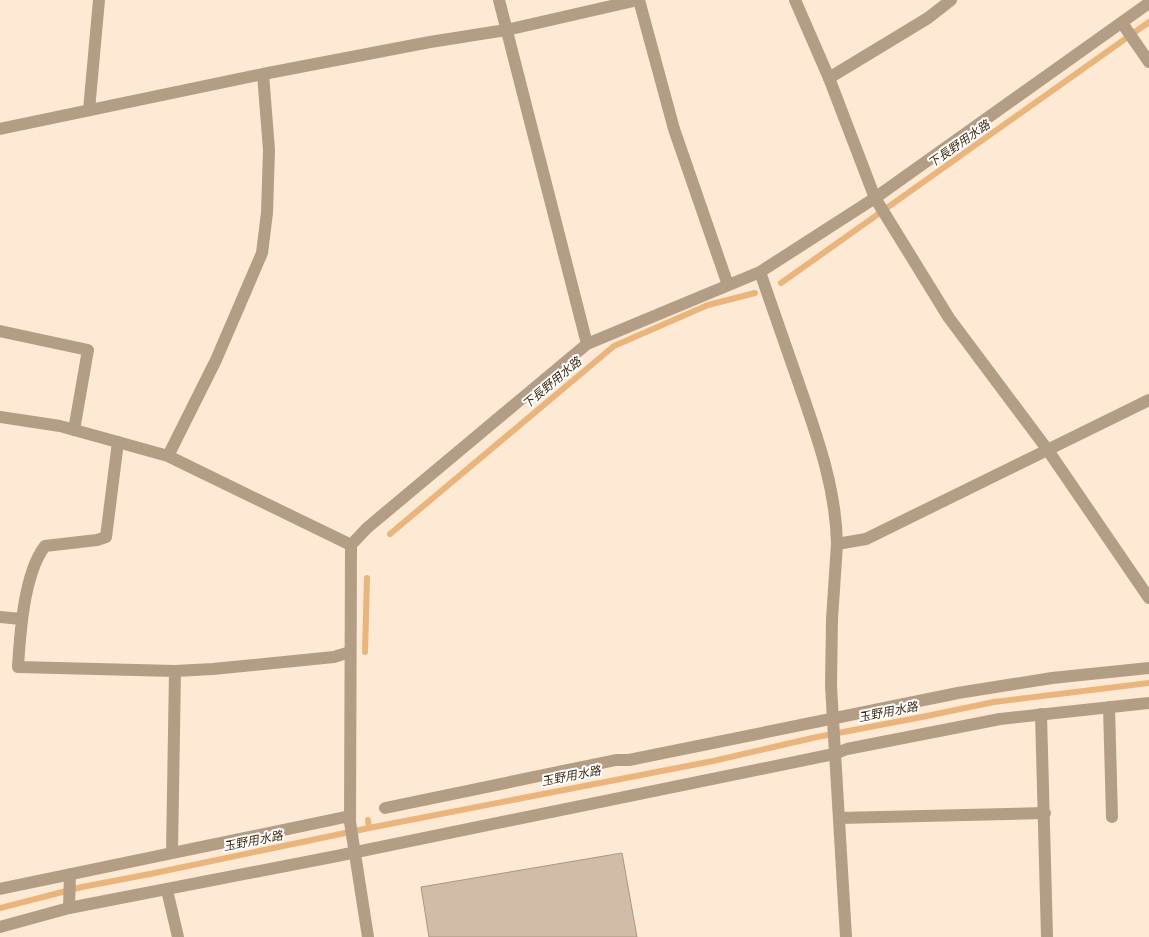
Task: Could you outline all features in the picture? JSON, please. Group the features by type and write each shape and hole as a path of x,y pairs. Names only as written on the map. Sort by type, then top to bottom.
{"street":[{"path":"89,110 99,0"},
{"path":"499,0 587,344"},
{"path":"0,129 262,74 430,42 506,30 639,0 674,128 728,285"},
{"path":"795,0 829,78 881,207 949,318 1047,449 1149,598"},
{"path":"829,78 928,18 951,0"},
{"path":"368,937 353,847 350,819 351,545 366,528 587,344 760,272 881,207 1127,31 1149,3"},
{"path":"1127,31 1149,62"},
{"path":"168,456 216,360 262,253 267,213 269,150 262,74"},
{"path":"760,272 822,449 833,501 837,544 831,646 832,721 846,937"},
{"path":"0,332 88,350 74,430"},
{"path":"837,544 866,538 1149,400"},
{"path":"0,417 74,430 168,456 351,545"},
{"path":"118,442 106,537 97,540 45,546 37,556 21,619 18,667 175,671 213,669 319,658 350,652"},
{"path":"0,617 21,619"},
{"path":"385,808 616,760 629,760 832,721 958,693 1052,678 1149,668"},
{"path":"172,852 175,671"},
{"path":"0,927 69,903 167,890 353,847 834,750 847,749 920,734 1041,714 1149,703"},
{"path":"1109,707 1112,817"},
{"path":"1041,714 1045,814 1047,937"},
{"path":"838,818 1045,814"},
{"path":"0,889 172,852 350,819"},
{"path":"69,903 70,875"},
{"path":"167,890 178,937"}],"building":[{"path":"622,853 637,937 429,937 421,887"}],"waterway":[{"name":"下長野用水路","path":"781,283 1149,22"},
{"name":"下長野用水路","path":"390,534 614,346 708,305 755,293"},
{"name":"下長野用水路","path":"365,652 367,578"},
{"name":"玉野用水路","path":"0,908 82,887 369,828 713,761 817,737 994,702 1149,683"},
{"name":"下長野用水路","path":"368,820 369,828"}]}
